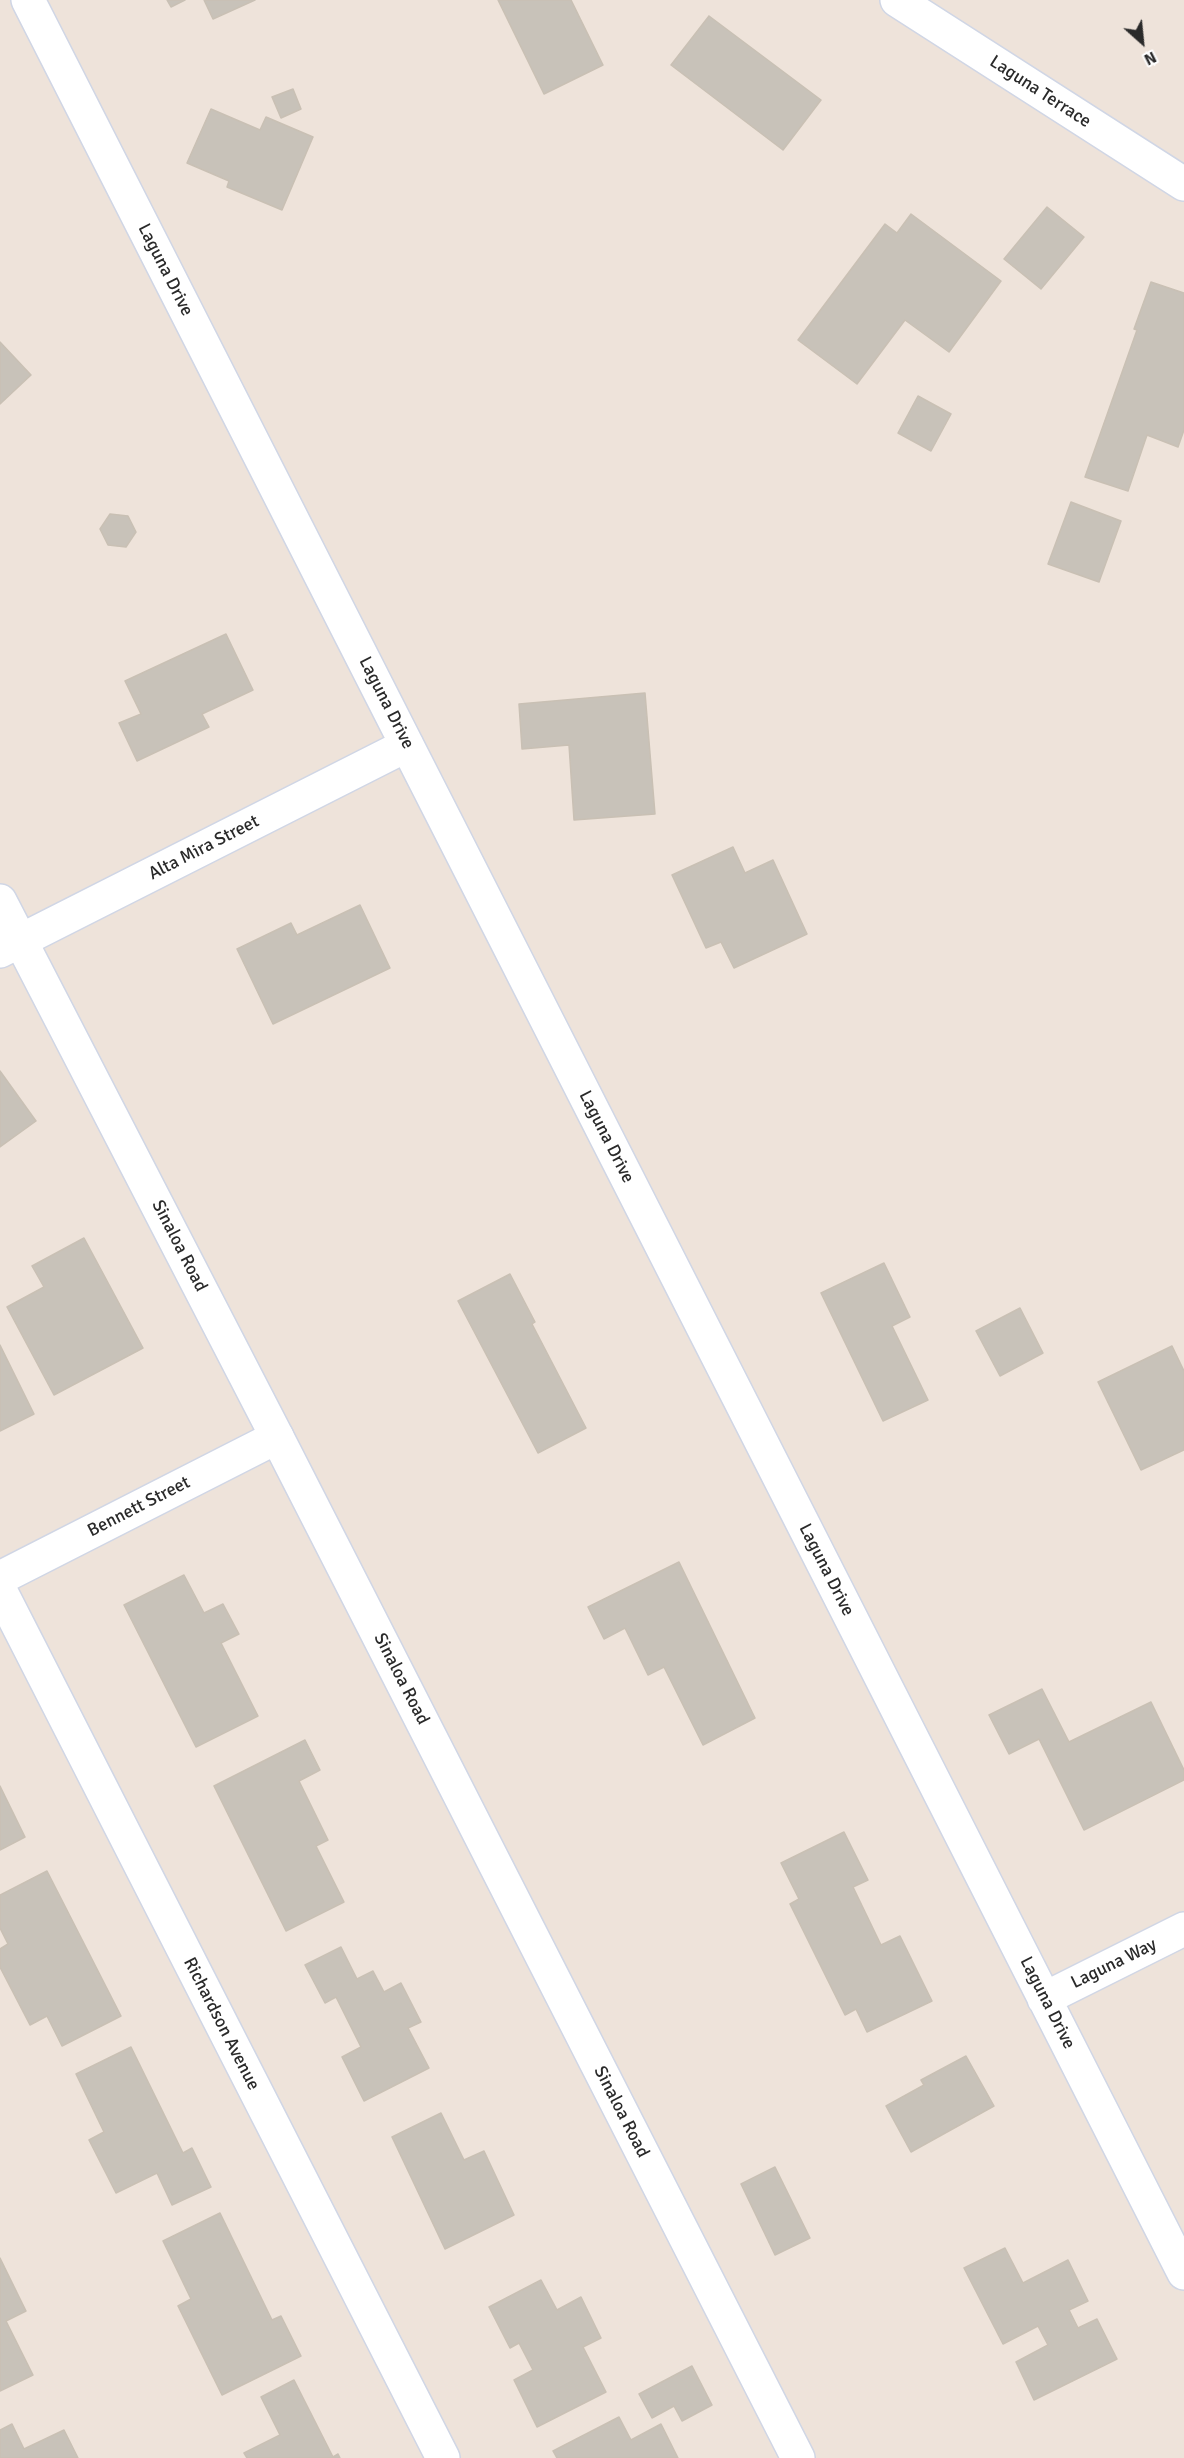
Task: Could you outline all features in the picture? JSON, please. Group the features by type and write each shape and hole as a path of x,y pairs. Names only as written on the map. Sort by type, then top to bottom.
{"street":[{"name":"Laguna Drive","path":"28,0 1184,2273"},
{"name":"Laguna Terrace","path":"897,0 1184,184"},
{"name":"Alta Mira Street","path":"10,946 407,745"},
{"name":"Sinaloa Road","path":"0,901 10,946 277,1437 798,2458"},
{"name":"Bennett Street","path":"0,1578 277,1437"},
{"name":"Richardson Avenue","path":"0,1590 443,2458"},
{"name":"Laguna Way","path":"1044,1999 1184,1929"}],"building":[{"path":"167,0 185,0 171,7"},
{"path":"204,0 255,0 213,19"},
{"path":"498,0 571,0 603,65 544,94"},
{"path":"709,16 821,100 783,150 671,65"},
{"path":"293,89 301,109 281,118 272,97"},
{"path":"211,109 260,130 266,117 313,137 282,210 227,187 229,181 187,163"},
{"path":"1047,207 1084,237 1041,289 1004,259"},
{"path":"911,214 1001,281 949,352 905,320 857,384 798,340 885,224 897,233"},
{"path":"1151,282 1184,293 1184,430 1178,447 1147,435 1128,491 1085,477 1137,330 1134,329"},
{"path":"0,342 31,375 0,404"},
{"path":"918,396 951,414 931,451 898,433"},
{"path":"1071,502 1121,521 1099,582 1048,564"},
{"path":"110,514 128,516 136,532 126,547 108,545 100,529"},
{"path":"226,634 253,690 202,714 209,727 137,761 119,723 141,714 125,681"},
{"path":"645,693 655,814 574,820 569,745 522,749 519,704"},
{"path":"733,847 745,873 773,860 807,934 734,968 721,942 706,948 672,875"},
{"path":"360,905 390,968 273,1024 237,949 291,923 297,935"},
{"path":"0,1071 36,1121 0,1147"},
{"path":"84,1238 143,1348 54,1395 7,1307 44,1287 32,1266"},
{"path":"884,1263 910,1317 892,1326 928,1400 883,1421 821,1293"},
{"path":"510,1274 535,1322 532,1324 586,1428 538,1453 458,1301"},
{"path":"1020,1308 1043,1353 1000,1376 976,1331"},
{"path":"0,1345 34,1414 0,1431"},
{"path":"1172,1346 1184,1371 1184,1450 1141,1470 1098,1382"},
{"path":"679,1562 755,1718 703,1745 664,1667 648,1675 625,1628 604,1639 588,1607"},
{"path":"184,1575 204,1613 223,1604 239,1634 221,1643 258,1716 196,1747 124,1605"},
{"path":"1042,1689 1069,1742 1151,1702 1184,1770 1184,1780 1084,1830 1039,1739 1009,1754 989,1715"},
{"path":"305,1740 320,1770 299,1781 328,1840 316,1846 344,1902 286,1931 214,1786"},
{"path":"0,1786 25,1837 0,1850"},
{"path":"844,1832 868,1880 853,1887 881,1945 900,1936 932,2001 867,2032 856,2009 845,2015 790,1904 799,1899 781,1863"},
{"path":"47,1871 121,2016 62,2046 47,2016 30,2025 0,1967 0,1949 8,1944 0,1928 0,1895"},
{"path":"341,1947 357,1979 373,1971 384,1992 401,1983 421,2022 408,2028 429,2068 364,2101 342,2057 361,2047 336,1997 325,2003 305,1965"},
{"path":"131,2047 183,2153 192,2148 211,2187 172,2205 157,2173 116,2193 89,2140 104,2132 76,2074"},
{"path":"966,2056 994,2106 911,2152 886,2106 924,2085 921,2080"},
{"path":"441,2113 464,2160 484,2151 514,2215 445,2249 392,2137"},
{"path":"775,2167 810,2238 775,2255 741,2184"},
{"path":"220,2213 272,2320 281,2316 301,2356 222,2395 178,2306 191,2299 163,2241"},
{"path":"1005,2248 1023,2283 1068,2260 1088,2301 1069,2310 1078,2328 1097,2319 1117,2359 1034,2400 1016,2362 1048,2345 1038,2326 1003,2344 964,2268"},
{"path":"0,2258 26,2311 6,2321 33,2375 0,2391"},
{"path":"541,2280 557,2310 581,2297 601,2338 583,2347 606,2392 537,2427 514,2380 533,2370 519,2343 510,2348 489,2307"},
{"path":"692,2366 712,2405 682,2421 674,2406 652,2418 639,2394"},
{"path":"294,2380 333,2457 338,2454 340,2458 247,2458 244,2453 280,2435 261,2397"},
{"path":"619,2417 631,2440 661,2424 678,2458 557,2458 553,2451"},
{"path":"12,2424 24,2449 64,2430 78,2458 0,2458 0,2430"}]}
